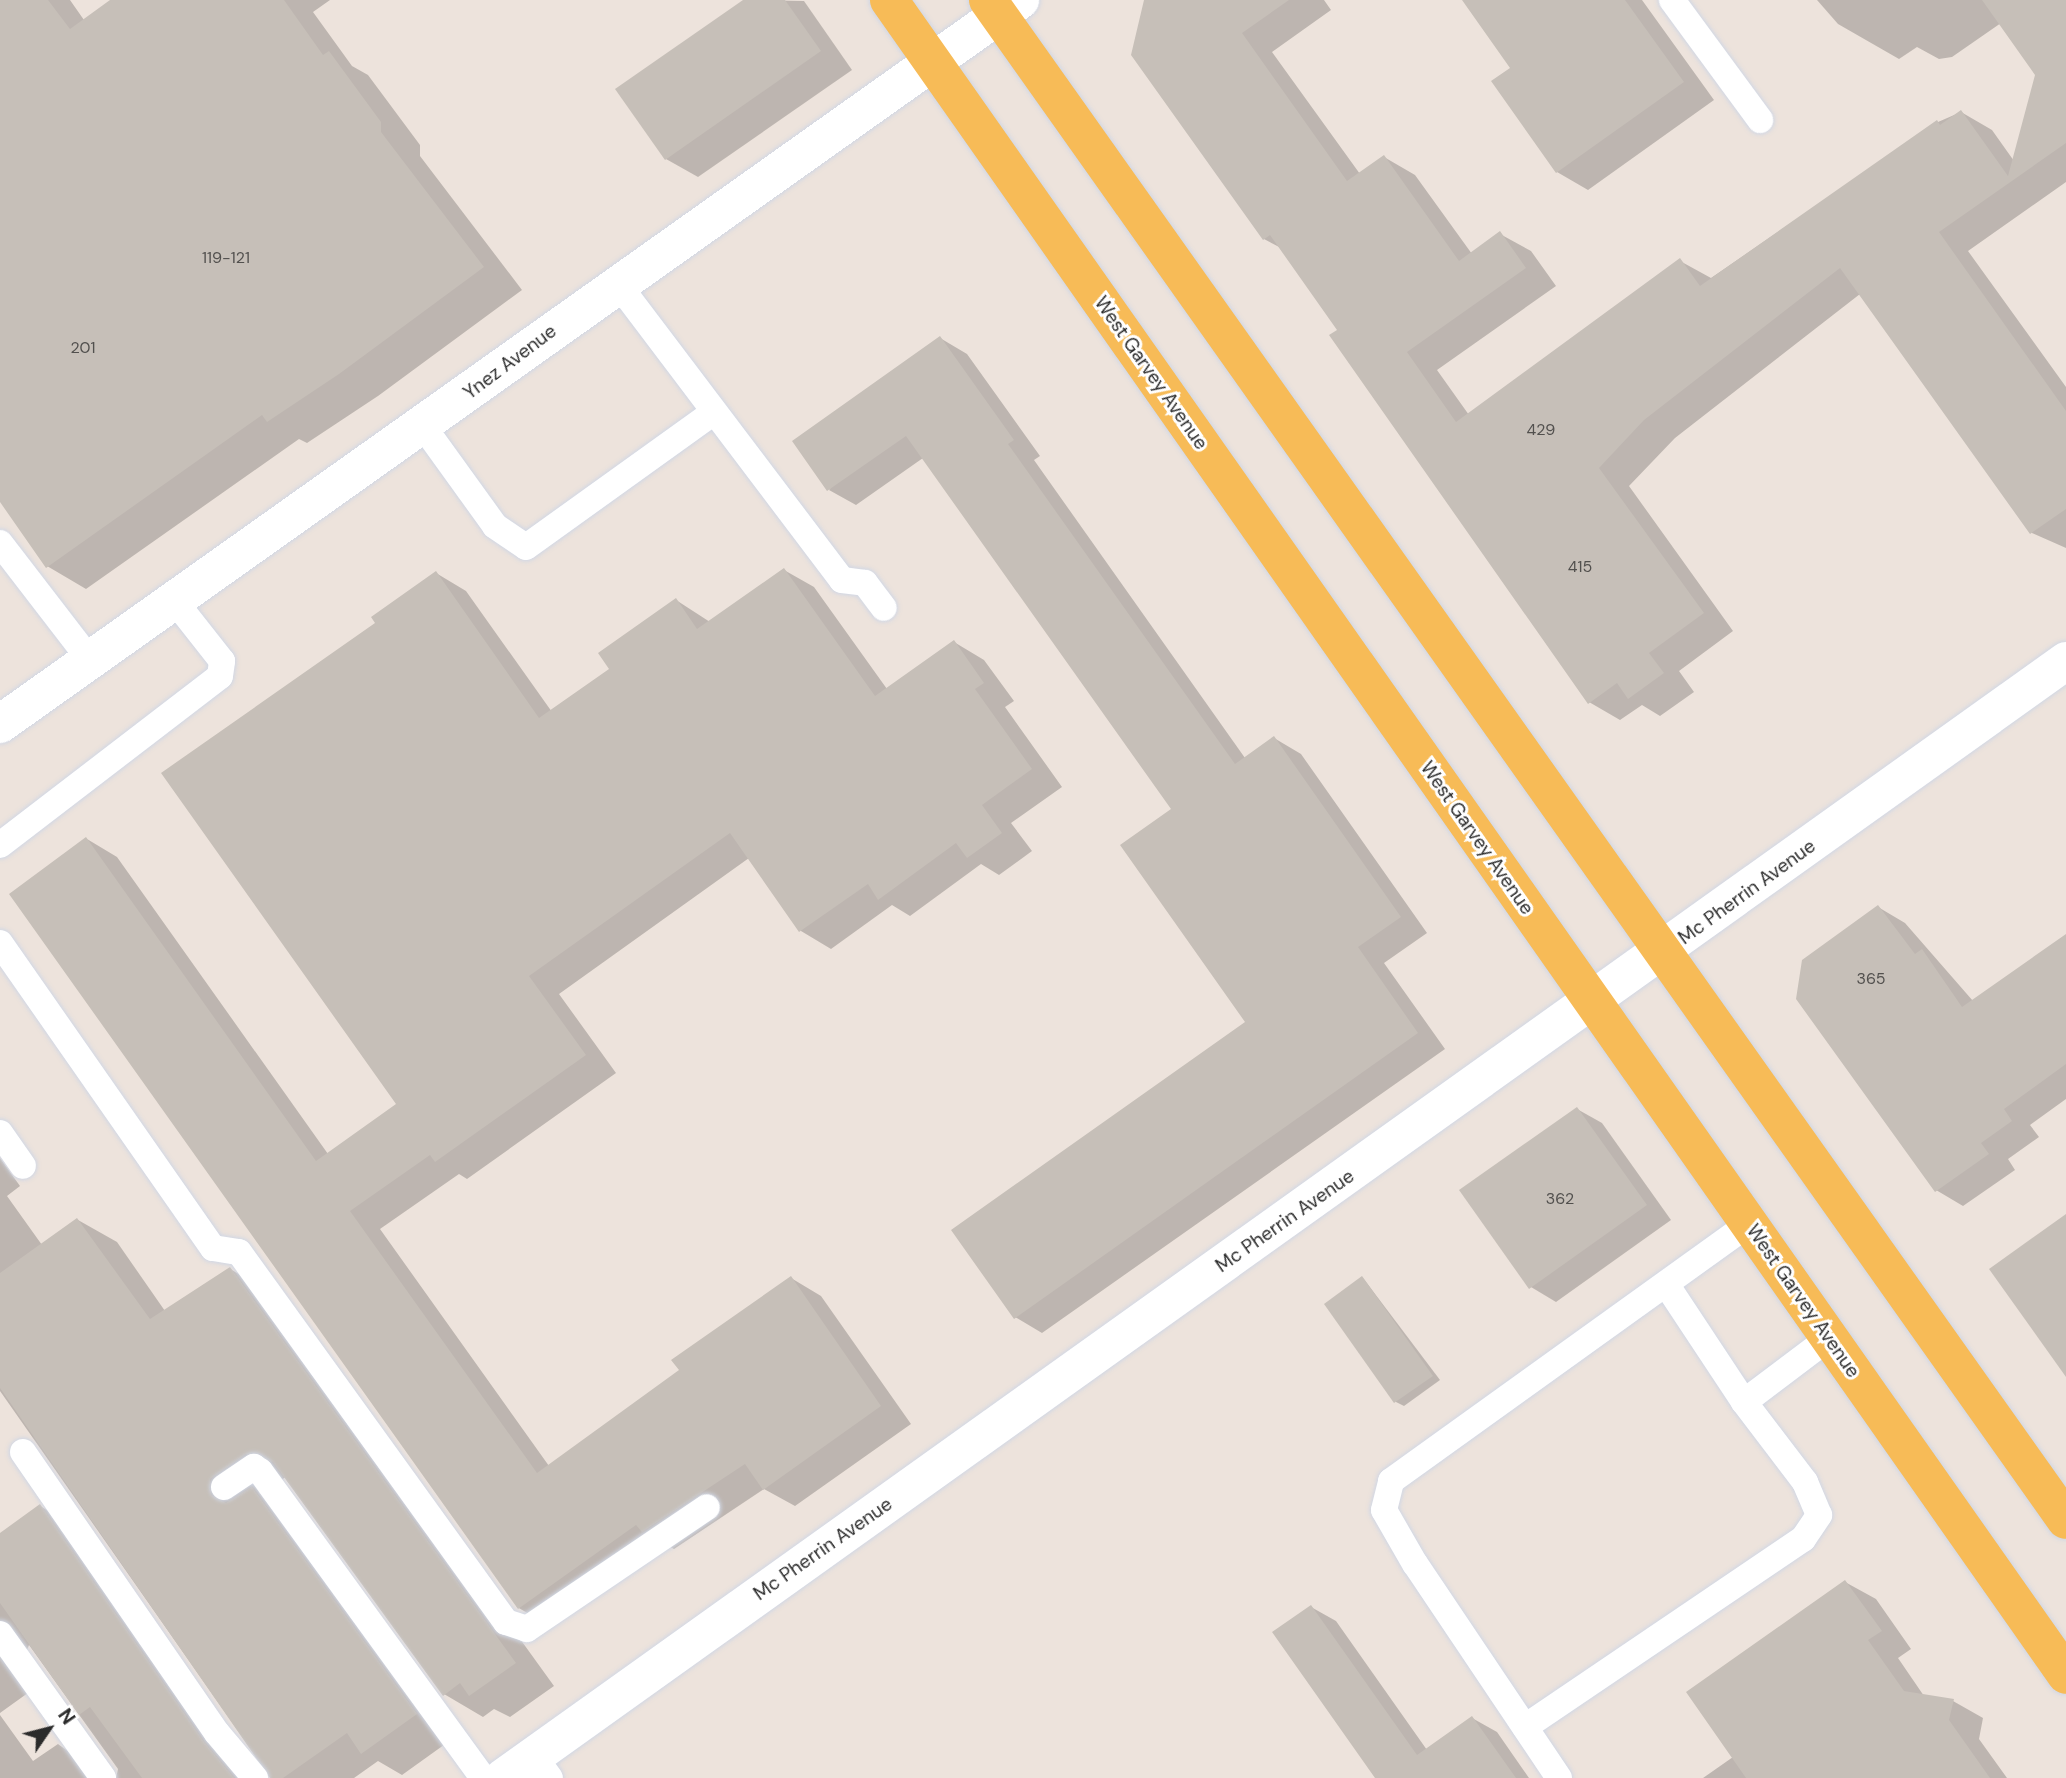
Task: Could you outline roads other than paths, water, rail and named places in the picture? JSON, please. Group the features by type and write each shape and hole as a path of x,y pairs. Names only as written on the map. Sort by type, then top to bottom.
{"main road":[{"name":"West Garvey Avenue","path":"888,0 2066,1675"},
{"path":"1002,5 2066,1520"}],"street":[{"name":"Ynez Avenue","path":"0,724 423,426 618,284 934,63 1002,5"},
{"name":"Mc Pherrin Avenue","path":"503,1778 542,1767 2066,662"}],"lane":[{"path":"1672,0 1760,120"},
{"path":"618,284 842,580 865,583 884,608"},
{"path":"423,426 495,526 526,547 715,412"},
{"path":"0,543 90,660"},
{"path":"0,845 220,676 222,661 174,600"},
{"path":"0,943 213,1248 239,1252 506,1622 527,1629 707,1507"},
{"path":"0,1133 23,1166"},
{"path":"1559,1778 1384,1510 1391,1481 1749,1224"},
{"path":"1525,1727 1803,1539 1819,1515 1805,1482 1744,1402 1666,1284"},
{"path":"1744,1402 1829,1338"},
{"path":"23,1452 217,1733 255,1778"},
{"path":"224,1487 254,1467 260,1471 484,1778"},
{"path":"0,1634 103,1778"}]}
